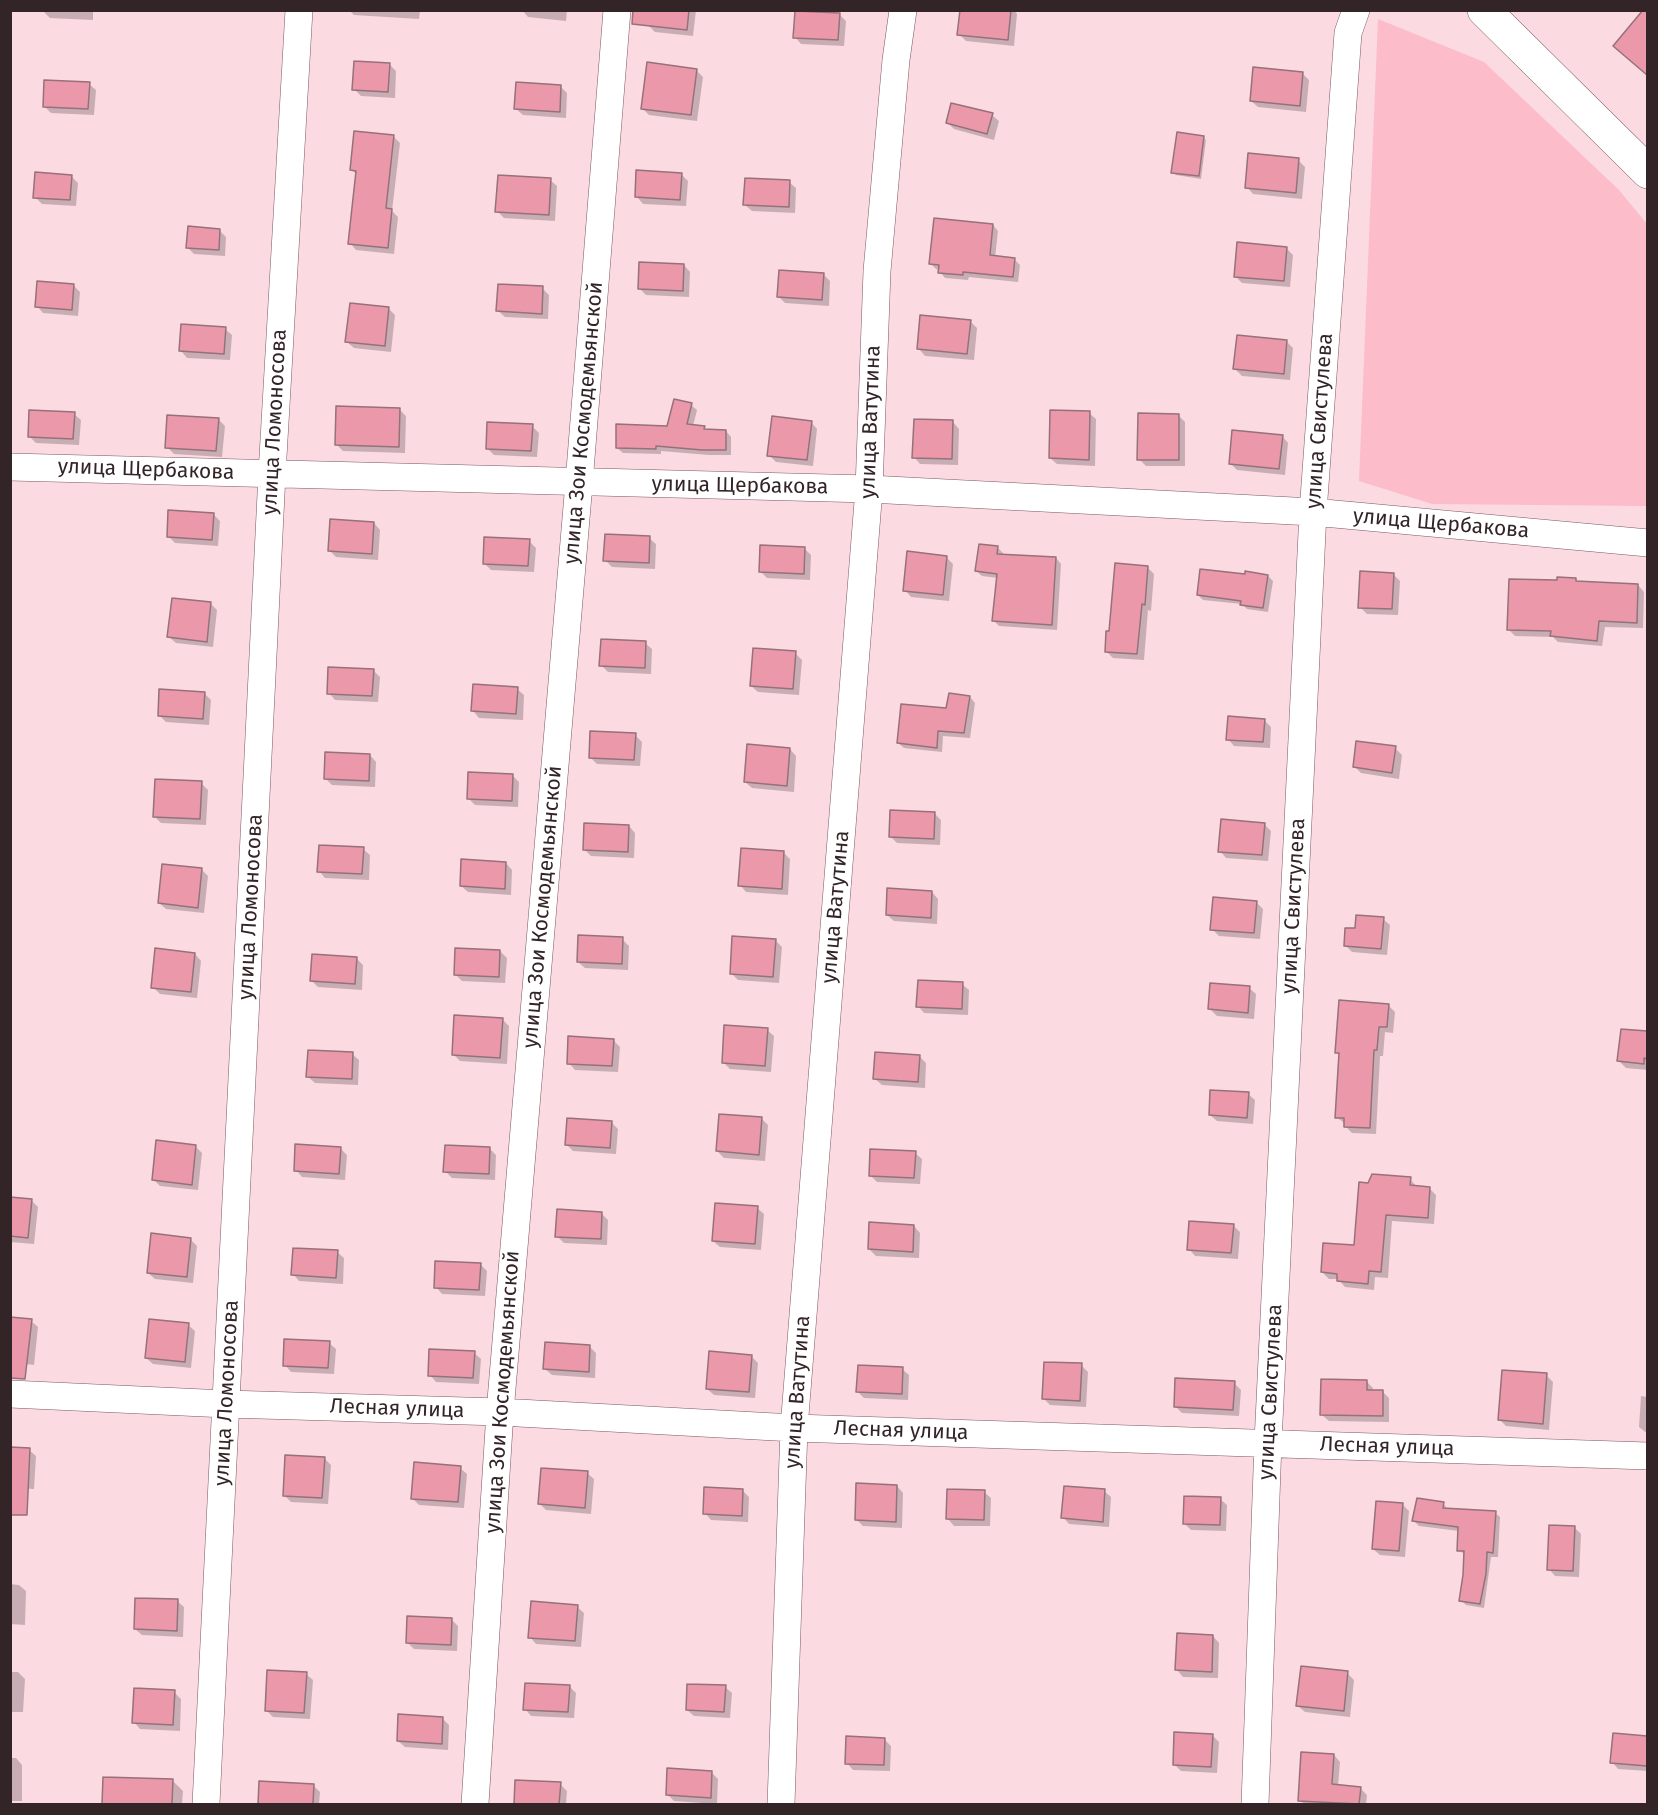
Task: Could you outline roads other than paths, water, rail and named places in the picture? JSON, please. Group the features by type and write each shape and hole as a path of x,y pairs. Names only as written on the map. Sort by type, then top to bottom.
{"main road":[{"path":"1484,10 1647,172"}],"street":[{"name":"улица Ломоносова","path":"206,1804 272,474 299,10"},
{"name":"улица Зои Космодемьянской","path":"475,1804 500,1412 617,10"},
{"name":"улица Ватутина","path":"780,1804 794,1428 869,489 877,271 896,60 903,10"},
{"name":"улица Свистулева","path":"1255,1804 1268,1442 1313,512 1348,33 1356,10"},
{"name":"улица Щербакова","path":"10,467 869,489 1313,512 1647,543"},
{"name":"Лесная улица","path":"10,1394 226,1404 500,1412 794,1428 1647,1456"}]}
